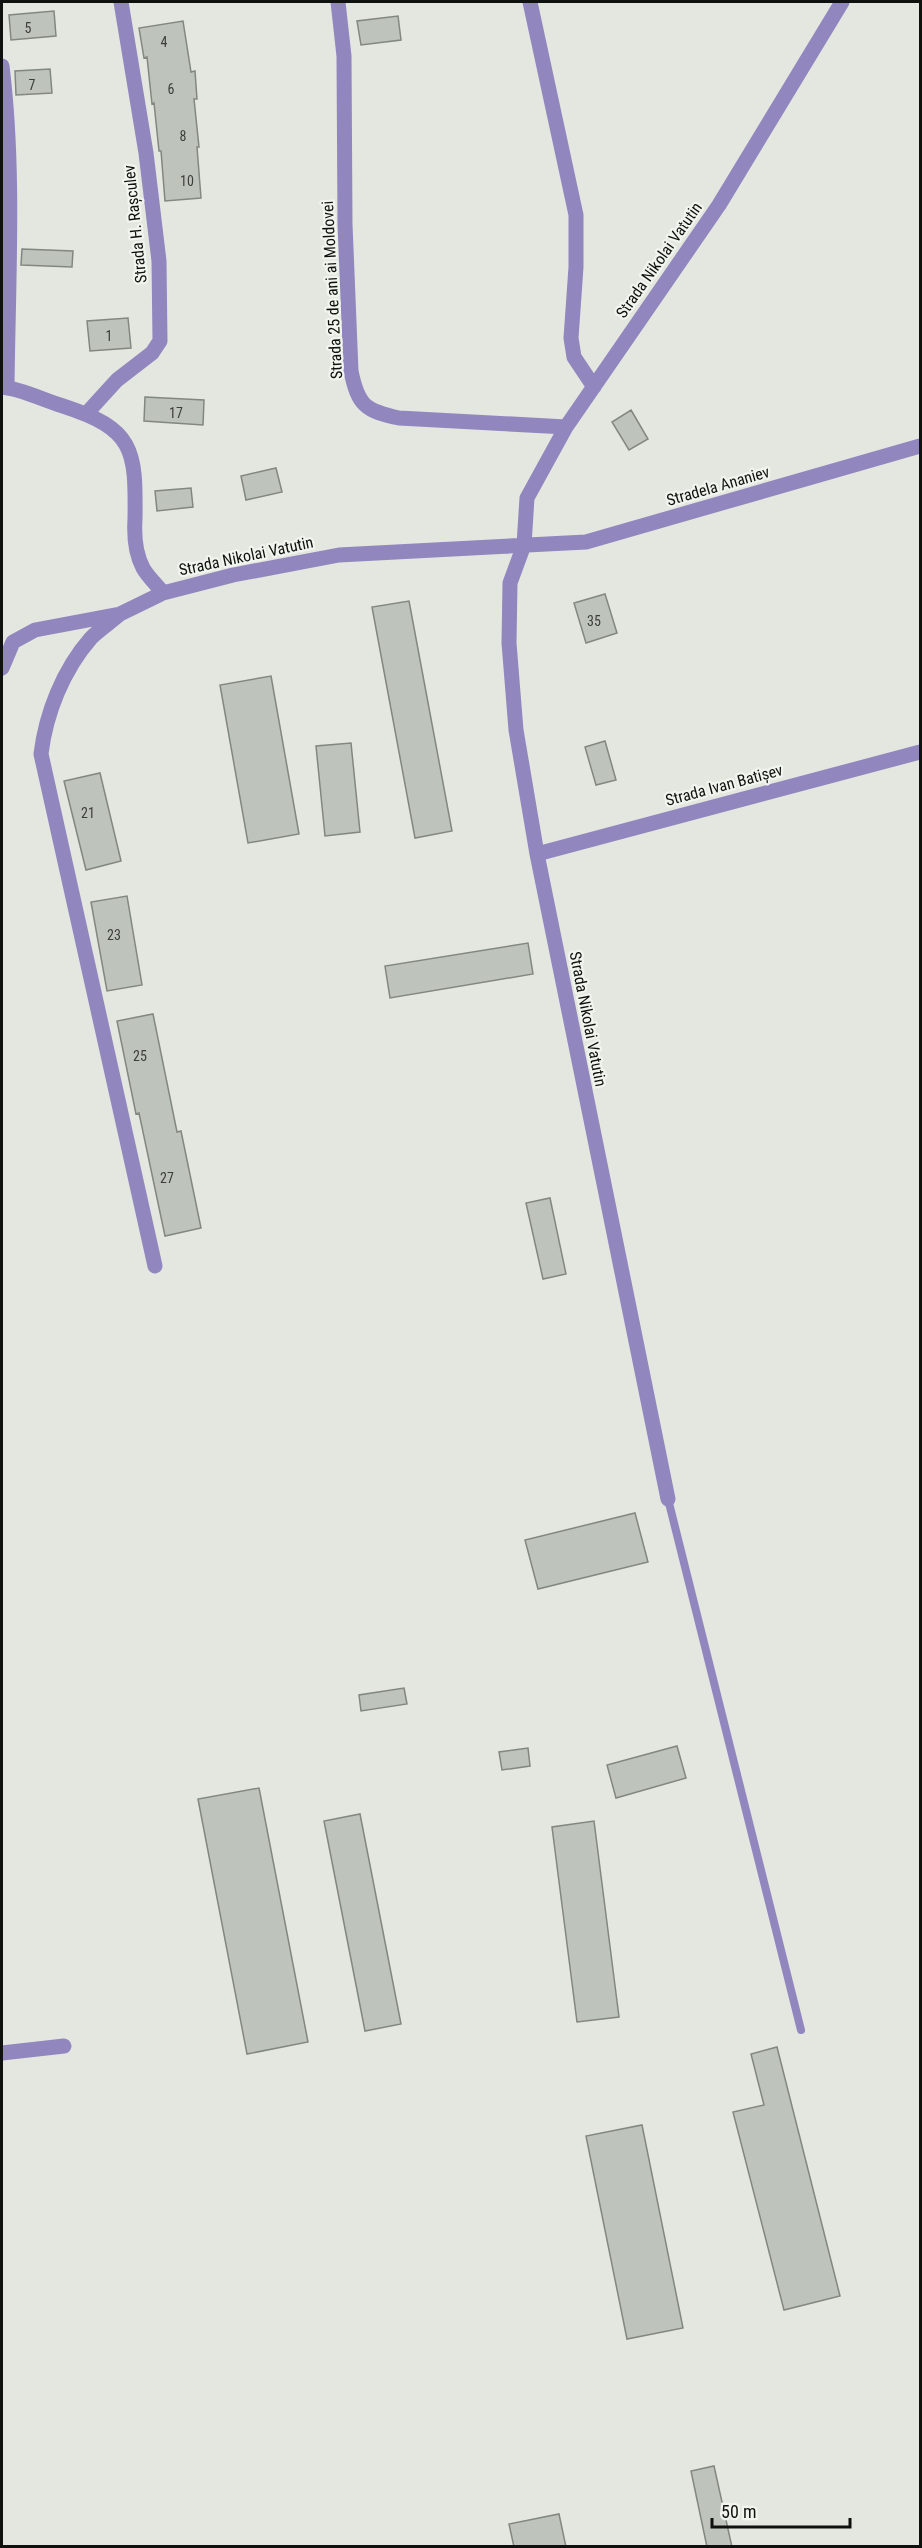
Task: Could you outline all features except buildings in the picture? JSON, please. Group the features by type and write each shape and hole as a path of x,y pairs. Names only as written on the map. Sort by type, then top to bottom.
{"street":[{"name":"Strada H. Rașculev","path":"86,414 117,380 152,353 160,341 162,325 159,261 147,164 121,2"},
{"name":"Strada 25 de ani ai Moldovei","path":"338,2 344,56 345,224 351,371 363,406 377,414 399,418 566,427"},
{"path":"530,2 576,214 576,267 571,338 574,357 594,387"},
{"name":"Strada Nikolai Vatutin","path":"668,1499 537,854 516,730 509,643 510,583 524,544 527,498 566,427 719,205 842,2"},
{"path":"2,66 9,200 4,387 86,414 109,425 124,440 132,456 135,477 134,539 143,568 163,593"},
{"name":"Stradela Ananiev","path":"524,544 555,546 586,542 921,446"},
{"name":"Strada Nikolai Vatutin","path":"2,668 13,642 35,630 120,614 163,593 233,575 339,555 524,544"},
{"path":"120,614 91,639 64,680 51,704 41,754 155,1266"},
{"name":"Strada Ivan Batișev","path":"537,854 921,752"},
{"path":"2,2053 64,2046"}],"lane":[{"path":"668,1499 801,2030"}]}
